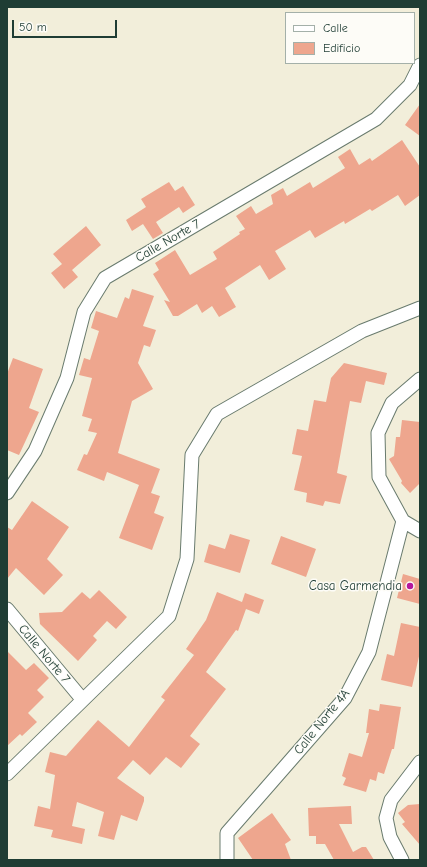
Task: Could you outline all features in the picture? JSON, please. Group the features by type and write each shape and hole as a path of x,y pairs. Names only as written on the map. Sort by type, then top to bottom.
{"street":[{"name":"Calle Norte 7","path":"7,493 35,451 67,378 84,312 105,278 376,119 410,85 420,65"},
{"path":"7,774 82,699 169,616 188,560 192,455 217,414 362,331 420,308"},
{"path":"420,379 392,403 378,433 379,477 404,521 420,531"},
{"name":"Calle Norte 4A","path":"227,860 228,833 345,698 369,652 404,521"},
{"name":"Calle Norte 7","path":"7,609 82,699"},
{"path":"402,860 390,837 386,818 392,800 420,762"}],"building":[{"path":"420,104 420,136 405,125"},
{"path":"402,140 420,167 420,195 405,206 398,195 372,211 370,209 345,224 344,221 315,238 310,230 275,251 286,269 269,280 260,265 225,288 236,307 219,317 212,306 202,313 197,304 178,316 173,316 164,300 170,302 153,274 159,270 155,263 175,250 190,275 217,259 213,252 245,229 236,216 251,206 256,214 273,204 271,195 283,188 287,196 310,182 313,188 345,168 338,157 350,149 359,165 370,158 372,161"},
{"path":"169,182 175,191 183,186 195,205 183,213 179,207 156,222 163,233 153,239 143,224 132,231 126,220 146,207 141,199"},
{"path":"86,226 101,245 72,270 78,277 64,289 51,273 62,264 53,254"},
{"path":"132,289 154,296 143,326 156,330 150,347 144,345 138,363 153,389 132,401 118,453 160,469 151,493 160,496 154,513 164,517 152,550 119,538 139,485 107,472 104,481 77,470 84,454 87,455 97,433 88,431 92,419 82,416 92,378 79,375 84,358 90,360 99,331 91,328 96,311 117,318 125,297 129,299"},
{"path":"13,358 43,369 29,408 39,412 19,455 7,450 7,374"},
{"path":"344,363 387,373 384,385 366,381 361,403 350,401 337,473 347,476 340,504 325,501 323,506 306,502 307,493 294,490 302,456 292,454 297,429 308,431 314,400 326,402 331,378"},
{"path":"402,420 420,422 420,483 410,493 401,483 402,481 389,459 394,456 396,437 400,437"},
{"path":"32,501 69,527 47,559 63,575 44,595 16,568 7,579 7,527 12,530"},
{"path":"230,534 250,540 240,573 204,562 209,544 225,549"},
{"path":"281,536 316,549 306,577 271,564"},
{"name":"Casa Garmendia","path":"403,574 420,579 420,604 397,598"},
{"path":"99,590 127,617 116,629 107,621 93,636 97,640 78,661 40,624 39,613 62,612 82,592 90,599"},
{"path":"217,592 242,602 245,593 264,600 259,614 246,609 238,631 236,630 206,672 226,689 190,736 200,744 181,768 166,757 150,775 133,760 117,778 144,797 144,801 137,821 121,815 114,840 98,836 104,812 77,802 72,826 85,829 82,844 51,837 53,830 34,826 38,806 50,809 55,775 45,772 50,752 66,756 98,720 129,747 165,700 161,697 194,655 186,649 206,620"},
{"path":"401,623 420,627 420,652 412,687 381,680 387,654 394,656"},
{"path":"7,651 26,670 34,663 49,678 37,690 44,697 28,713 37,722 22,736 20,734 7,746"},
{"path":"380,704 401,707 394,749 392,749 384,774 378,772 376,781 370,779 366,792 343,785 346,778 342,776 349,753 362,757 369,733 366,733 369,709 379,711"},
{"path":"420,804 420,845 402,824 405,822 398,813 408,805"},
{"path":"351,806 352,824 339,824 353,852 362,847 366,847 374,860 334,860 325,844 316,844 316,836 309,836 308,808"},
{"path":"272,813 291,840 285,844 291,860 253,860 238,838"}],"place":[{"name":"Casa Garmendia","path":"410,586"}]}
